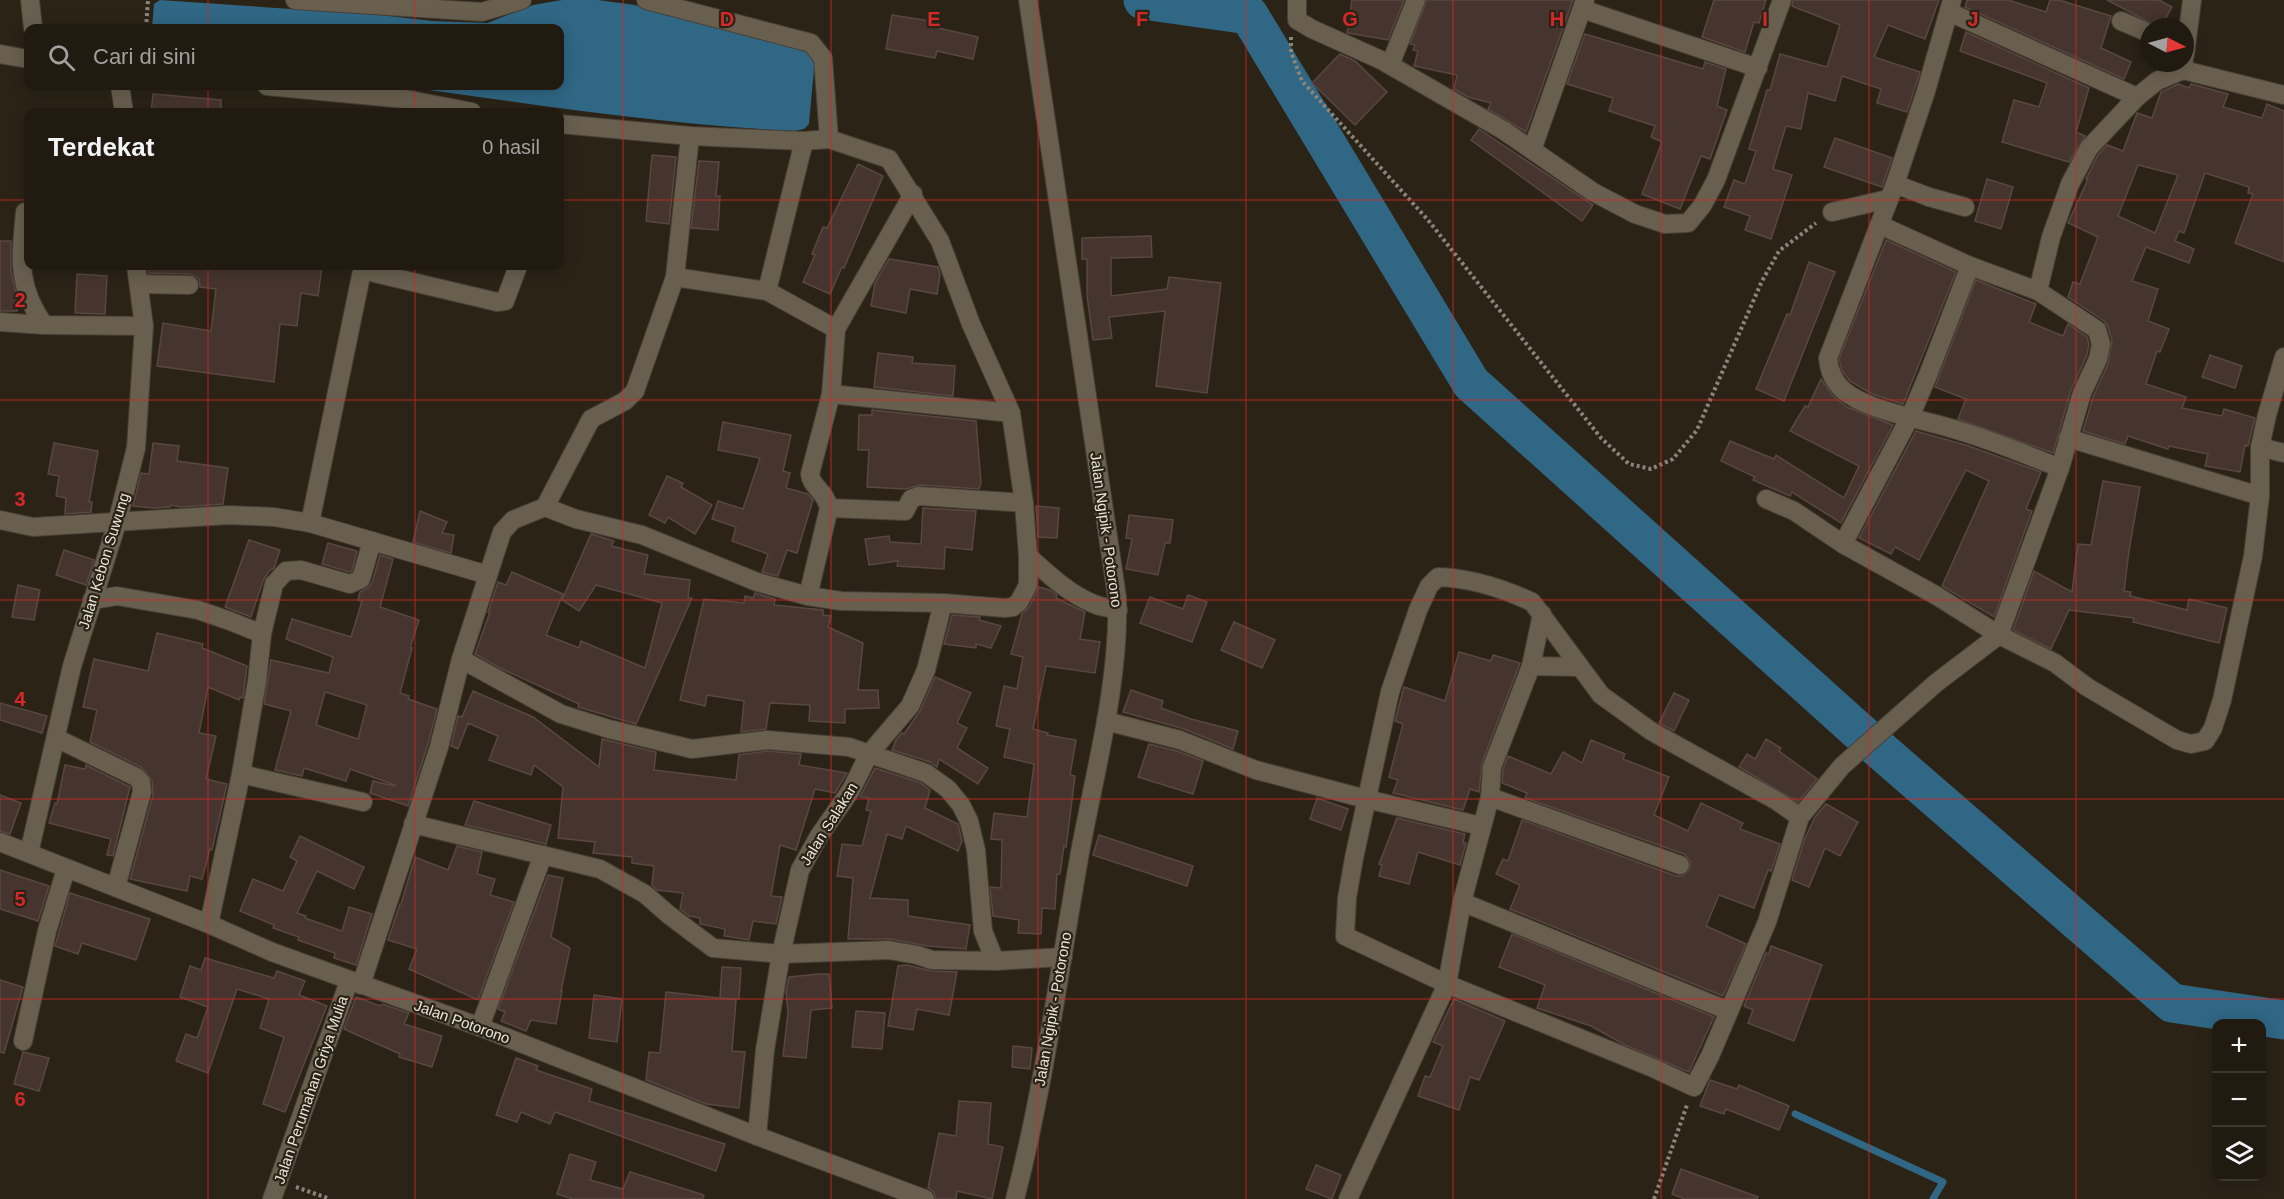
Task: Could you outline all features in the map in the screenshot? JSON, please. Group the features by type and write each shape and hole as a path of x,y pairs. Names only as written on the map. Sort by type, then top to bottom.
{"street":[{"path":"30,0 33,24"},
{"path":"296,0 482,12 522,0"},
{"path":"646,0 810,43 824,58 829,139"},
{"name":"Jalan Ngipik - Potorono","path":"1015,1199 1048,1044 1079,860 1106,721 1118,631 1118,610 1028,0"},
{"path":"1298,0 1297,20 1390,65 1503,130 1593,192 1635,214 1665,224 1688,223 1702,206 1716,180 1782,0"},
{"path":"1390,65 1416,0"},
{"path":"2189,18 2192,0"},
{"path":"2060,468 1963,431 1875,407 1853,398 1842,390 1829,372 1828,358 1892,191 1926,91 1951,3 2137,98"},
{"path":"1532,150 1584,5 1758,68"},
{"path":"2121,21 2140,29"},
{"path":"0,54 24,58"},
{"path":"2194,66 2284,95"},
{"path":"2038,291 2051,237 2070,184 2090,148 2137,98 2170,72"},
{"path":"121,90 123,108"},
{"path":"294,90 426,108"},
{"path":"564,125 690,136 804,141 829,139 889,159 913,194 940,241 971,324 1011,413 1024,503 1028,556 1028,585 1019,602 1013,607 841,601 808,596 757,582 642,535 576,519 545,507 591,419 625,402 634,391 675,277 690,136"},
{"path":"767,291 804,141"},
{"path":"1832,212 1892,191 1929,196 1965,207"},
{"path":"808,596 829,508 827,498 813,484 810,474 831,394 836,329 913,194"},
{"path":"24,212 21,266 24,286 35,313 44,326"},
{"path":"1800,817 1776,801 1651,731 1601,695 1532,602 1517,595 1452,577 1438,577 1429,586 1418,610 1390,692 1347,898 1345,936 1448,984 1694,1087 1710,1056 1767,922 1800,817 1848,761 1936,683 1999,635 2060,468 2082,393 2098,359 2100,344 2097,330 2038,291 1970,266 1880,225"},
{"path":"1844,544 1910,417 1970,266"},
{"name":"Jalan Kebon Suwung","path":"28,853 72,666 117,524 136,448 144,326 137,270"},
{"path":"310,523 363,270"},
{"path":"371,270 497,302 505,301 517,270"},
{"path":"675,277 767,291 836,329"},
{"path":"139,284 189,285"},
{"path":"0,322 44,326 144,326"},
{"path":"1766,499 1794,511 1844,544 1937,596 1999,635 2055,663 2087,687 2177,740 2191,744 2205,741 2213,728 2222,700 2253,556 2260,496 2260,447 2284,357"},
{"path":"831,394 1011,413"},
{"path":"2068,438 2260,496"},
{"path":"2260,447 2284,453"},
{"path":"829,508 905,511 912,499 919,496 1024,503"},
{"name":"Jalan Perumahan Griya Mulia","path":"272,1199 413,824 439,747 461,659 502,532 513,520 545,507"},
{"path":"0,520 33,527 117,524 229,515 274,517 310,523 488,575"},
{"path":"208,924 241,774 257,681 262,634 274,584 286,571 301,570 350,584 361,579 372,541"},
{"path":"1028,556 1059,584 1094,604 1118,610"},
{"path":"92,600 117,596 198,610 262,634"},
{"name":"Jalan Salakan","path":"757,1136 765,1050 781,954 800,870 819,836 851,790 869,754 910,706 926,670 943,603"},
{"path":"1348,1199 1448,984 1462,902 1490,797 1492,767 1532,666 1542,614"},
{"path":"461,659 561,714 681,747 692,749 768,740 849,747 926,773 948,789 961,805 969,821 976,850 983,931 995,961"},
{"path":"1532,666 1580,667"},
{"path":"1106,721 1180,740 1256,770 1482,826"},
{"path":"56,738 136,777 141,782 142,792 116,888"},
{"path":"241,774 363,802"},
{"path":"1490,797 1680,865"},
{"path":"413,824 600,869 636,889 713,948 781,954 889,950 932,960 995,961 1063,957"},
{"name":"Jalan Potorono","path":"0,842 208,924 272,952 480,1028 925,1199"},
{"path":"480,1028 543,855"},
{"path":"22,1041 47,931 66,869"},
{"path":"1462,902 1729,1011"}],"path":[{"path":"146,24 148,0"},
{"path":"1297,20 1290,35 1291,52 1302,81 1428,220 1601,438 1629,464 1651,469 1673,459 1697,430 1762,281 1779,251 1832,212"},
{"path":"1654,1199 1694,1087"},
{"path":"278,1181 330,1199"}],"water":[{"path":"160,0 487,23 533,5 562,0 598,0 635,5 805,50 815,58 809,124 804,129 795,131 696,124 430,90 564,90 564,24 152,24 154,4"}],"building":[{"path":"1352,0 1404,0 1388,40 1347,33"},
{"path":"1427,0 1573,0 1526,132 1488,109 1491,103 1468,97 1454,89 1457,75 1414,66 1418,51 1413,50 1415,45 1410,44"},
{"path":"1714,0 1766,0 1759,23 1754,22 1745,52 1702,37"},
{"path":"1793,0 1939,0 1925,39 1888,25 1874,57 1920,72 1907,112 1877,103 1881,89 1842,76 1835,101 1808,93 1801,129 1786,126 1773,169 1792,175 1771,239 1745,230 1750,216 1724,207 1734,180 1745,184 1756,151 1749,149 1780,54 1827,67 1840,25 1792,6"},
{"path":"1967,0 2008,0 2046,12 2050,0 2059,0 2111,16 2101,48 2131,62 2124,79 1965,7"},
{"path":"2107,0 2159,0 2172,7 2166,18 2141,18"},
{"path":"892,15 931,21 930,26 978,37 973,59 937,51 935,58 886,49"},
{"path":"1966,32 2089,88 2076,132 2085,136 2069,162 2002,142 2014,100 2039,107 2047,83 1960,51"},
{"path":"1585,34 1703,69 1705,62 1726,69 1717,106 1727,110 1710,159 1701,156 1680,209 1642,194 1662,142 1651,137 1655,126 1609,111 1613,98 1567,84"},
{"path":"1340,54 1355,61 1387,92 1355,125 1312,83"},
{"path":"2178,84 2189,88 2191,84 2228,94 2223,107 2262,118 2267,104 2284,111 2284,262 2235,243 2253,194 2248,193 2249,187 2205,173 2184,233 2179,231 2175,241 2194,249 2189,263 2146,247 2132,281 2158,289 2148,321 2169,329 2160,352 2157,351 2146,384 2186,397 2182,408 2222,416 2224,409 2255,418 2248,446 2245,445 2240,472 2205,466 2208,454 2169,446 2168,449 2128,436 2125,444 2083,431 2093,397 2108,364 2112,341 2104,321 2068,297 2073,282 2080,284 2098,237 2068,223 2098,155 2107,145 2123,151 2137,113 2152,118 2161,92","holes":["2138,165 2178,175 2155,233 2118,216"]},
{"path":"153,94 221,100 221,108 151,108"},
{"path":"1479,129 1593,205 1582,221 1471,140"},
{"path":"1835,138 1892,158 1882,187 1824,167"},
{"path":"652,155 676,157 669,224 646,221"},
{"path":"699,161 719,162 716,196 720,196 718,230 691,228"},
{"path":"858,164 883,176 844,268 842,267 830,294 803,282 815,255 812,254 823,227 827,228"},
{"path":"1987,179 2013,187 2001,229 1975,221"},
{"path":"1151,236 1152,257 1111,258 1111,296 1167,289 1169,277 1221,283 1207,393 1156,386 1165,311 1109,317 1112,338 1093,340 1087,295 1087,259 1082,259 1082,238"},
{"path":"1886,240 1956,272 1903,404 1872,394 1850,381 1842,371 1839,359"},
{"path":"0,241 11,241 11,271 17,298 17,311 0,311"},
{"path":"889,259 938,267 940,274 937,294 910,289 906,313 871,306 875,283"},
{"path":"1809,262 1835,272 1784,401 1756,389 1787,314 1790,315"},
{"path":"148,270 321,270 318,296 301,293 297,326 280,324 274,382 157,366 163,323 211,331 216,289 200,287 199,279 190,274 148,273"},
{"path":"77,274 107,276 105,314 75,313"},
{"path":"1976,280 2036,304 2029,322 2063,336 2068,324 2087,337 2089,344 2087,355 2071,390 2053,453 1958,419 1966,399 1935,387"},
{"path":"878,353 913,357 912,363 955,366 953,396 874,387"},
{"path":"2210,355 2242,366 2235,388 2202,377"},
{"path":"1821,379 1832,395 1847,407 1893,425 1841,523 1792,492 1790,496 1753,480 1755,477 1721,461 1730,441 1774,459 1776,455 1844,498 1859,466 1790,431 1805,406 1808,407"},
{"path":"872,410 976,421 981,483 979,489 920,485 906,489 867,487 869,450 858,450 859,415 872,415"},
{"path":"723,422 791,435 783,471 790,473 786,488 808,494 813,500 797,553 787,550 778,576 762,572 768,554 732,541 736,527 712,519 718,501 743,509 760,458 718,450"},
{"path":"1916,431 1969,446 2041,472 2026,509 2032,511 1994,617 1942,586 1989,481 1966,470 1919,560 1895,547 1891,554 1859,538"},
{"path":"54,443 98,451 89,502 92,502 91,512 65,514 66,498 56,496 59,476 48,474"},
{"path":"153,443 179,446 177,461 228,468 223,504 181,507 171,505 170,507 153,508 133,506 141,473 149,474"},
{"path":"667,476 683,483 681,487 712,505 695,534 668,517 665,523 649,515"},
{"path":"2103,481 2140,487 2124,591 2131,592 2130,596 2187,610 2189,599 2227,608 2219,643 2133,622 2134,618 2069,610 2051,649 2013,630 2034,571 2072,592 2078,544 2091,545"},
{"path":"1036,506 1059,508 1057,538 1038,537"},
{"path":"923,508 976,511 972,550 945,547 944,569 897,566 898,561 869,565 865,539 889,536 890,542 921,544"},
{"path":"420,511 447,522 442,533 454,535 451,553 413,542"},
{"path":"1129,515 1173,520 1170,543 1165,543 1158,575 1126,569 1132,539 1126,538"},
{"path":"591,534 614,541 611,546 648,555 644,574 690,580 688,598 692,598 636,724 578,707 579,704 502,669 475,654 498,582 506,585 512,572 563,594 546,635 579,648 581,641 645,668 662,603 596,585 579,611 562,600"},
{"path":"249,540 280,550 274,568 269,571 263,581 251,617 225,607"},
{"path":"328,543 357,551 352,571 322,564"},
{"path":"64,550 94,560 86,585 56,575"},
{"path":"380,555 393,559 380,607 419,620 400,693 409,696 408,699 437,709 408,806 370,793 373,781 395,785 350,769 346,781 304,768 302,776 275,770 291,711 264,704 271,660 329,673 333,657 286,639 292,619 351,637 362,601 358,600 360,592 372,583","holes":["325,692 367,705 358,739 316,725"]},
{"path":"18,585 40,590 34,620 12,617"},
{"path":"1039,587 1050,590 1057,595 1056,598 1085,612 1080,639 1100,642 1095,673 1046,666 1033,729 1048,733 1047,735 1076,740 1070,775 1075,776 1066,847 1064,846 1060,874 1057,874 1055,909 1042,908 1041,934 1018,933 1019,920 993,916 990,887 1001,888 1002,840 991,839 994,813 1027,817 1034,764 1004,757 1010,729 996,726 1004,686 1017,689 1023,657 1011,654 1022,614 1029,607"},
{"path":"755,593 775,599 774,605 823,610 823,615 831,616 828,627 863,643 858,690 878,690 879,708 845,709 845,723 809,721 810,705 770,703 766,729 741,732 744,701 707,695 705,706 680,700 704,599 744,603 745,596 753,598"},
{"path":"1188,595 1207,602 1192,642 1140,623 1150,597 1183,609"},
{"path":"952,615 980,617 979,620 1001,626 991,648 976,644 976,648 944,644"},
{"path":"1234,622 1275,640 1262,668 1221,650"},
{"path":"157,633 203,644 202,648 247,666 243,698 240,697 239,700 208,687 199,733 216,736 206,779 227,784 212,850 210,849 202,879 190,876 187,891 130,879 153,795 152,780 141,767 90,742 97,710 83,707 94,659 148,671"},
{"path":"1459,652 1491,661 1493,655 1520,663 1482,763 1479,792 1470,789 1463,810 1393,793 1398,780 1389,777 1403,724 1395,721 1404,687 1445,701"},
{"path":"935,677 971,693 957,723 967,728 957,748 988,768 978,784 939,759 937,767 930,762 892,750 896,740 902,733 904,734 920,711"},
{"path":"1131,690 1163,701 1161,708 1191,719 1238,731 1233,749 1184,729 1123,712"},
{"path":"473,691 533,717 599,767 602,739 656,752 654,770 736,780 739,755 767,751 801,754 799,765 847,773 835,793 815,789 796,850 780,845 771,896 782,897 776,924 753,921 749,940 724,936 725,929 700,924 700,918 689,916 680,909 683,893 657,890 652,885 654,866 632,863 632,857 593,853 595,842 558,838 563,787 534,765 531,775 489,760 498,736 468,723 458,749 451,746 458,716 462,717"},
{"path":"1674,693 1689,700 1674,731 1659,723"},
{"path":"0,703 47,716 42,733 0,720"},
{"path":"1766,739 1781,748 1779,751 1817,779 1798,802 1739,767 1747,754 1755,759"},
{"path":"1591,740 1625,754 1623,759 1669,777 1654,815 1688,831 1701,803 1743,823 1740,829 1780,844 1771,871 1768,870 1754,908 1719,895 1706,926 1746,944 1723,996 1510,909 1520,885 1496,874 1503,859 1508,861 1522,820 1676,876 1683,876 1690,869 1691,862 1684,854 1525,798 1527,793 1502,783 1503,769 1508,756 1551,774 1563,752 1582,763"},
{"path":"1149,744 1203,761 1193,794 1138,777"},
{"path":"65,765 85,769 86,765 130,787 113,856 107,855 111,839 49,823 55,803 57,804"},
{"path":"875,768 921,783 930,790 925,808 958,824 962,841 958,851 906,826 902,839 887,834 870,898 908,900 908,916 970,925 966,949 927,946 891,939 848,939 853,878 837,876 842,844 862,846 871,811 866,810 869,798 860,797"},
{"path":"0,795 21,803 10,834 0,831"},
{"path":"1317,798 1348,809 1341,830 1310,819"},
{"path":"474,801 551,825 546,844 465,825"},
{"path":"1826,804 1858,822 1840,856 1825,848 1809,887 1792,880 1805,838 1815,817"},
{"path":"1397,818 1465,834 1463,842 1466,843 1460,865 1418,852 1409,884 1379,876 1382,865 1379,864"},
{"path":"1099,835 1193,866 1187,886 1093,855"},
{"path":"300,836 364,867 354,889 317,871 297,913 342,931 349,907 372,914 356,965 334,958 335,953 298,940 299,937 273,928 274,925 240,911 253,879 283,891 297,861 290,857"},
{"path":"457,846 482,852 477,874 495,879 490,895 514,902 478,1000 409,969 417,949 388,940 415,857 448,870"},
{"path":"0,870 49,886 38,921 0,909"},
{"path":"548,875 563,878 551,937 570,948 556,1024 531,1020 526,1031 501,1021 505,1012 498,1009"},
{"path":"70,893 150,919 136,960 82,943 78,954 55,946"},
{"path":"1512,934 1714,1017 1689,1072 1625,1045 1591,1026 1537,1008 1545,985 1499,967"},
{"path":"1771,946 1822,965 1794,1041 1748,1023 1753,1010 1744,1006"},
{"path":"205,958 274,978 277,971 305,981 299,995 327,1006 285,1112 263,1104 284,1037 260,1028 269,999 237,989 208,1073 176,1061 186,1034 197,1038 208,1007 180,997 190,966 201,970"},
{"path":"907,965 931,971 957,972 949,1015 917,1009 913,1030 888,1026 898,966"},
{"path":"722,967 741,968 739,999 720,998"},
{"path":"829,974 832,1008 811,1010 806,1058 783,1056 788,1013 786,991 789,977"},
{"path":"0,980 23,987 4,1053 0,1052"},
{"path":"666,992 736,1000 732,1051 745,1052 739,1108 706,1104 646,1080 649,1052 660,1053"},
{"path":"594,995 622,999 617,1042 589,1038"},
{"path":"356,997 409,1013 404,1024 442,1036 432,1067 399,1057 400,1054 344,1029"},
{"path":"1454,999 1505,1021 1479,1080 1470,1077 1459,1110 1418,1096 1425,1076 1430,1077 1443,1046 1433,1042"},
{"path":"856,1011 885,1013 882,1049 852,1047"},
{"path":"1013,1046 1032,1048 1030,1069 1012,1067"},
{"path":"23,1052 49,1058 39,1091 14,1084"},
{"path":"516,1058 538,1066 536,1070 592,1089 589,1101 725,1144 716,1171 555,1112 550,1124 521,1112 517,1122 496,1115"},
{"path":"1710,1080 1737,1089 1739,1085 1789,1106 1779,1130 1726,1109 1724,1114 1700,1106"},
{"path":"959,1101 991,1103 988,1144 1003,1147 992,1199 957,1191 956,1199 936,1199 934,1192 928,1188 939,1133 956,1136"},
{"path":"570,1154 596,1162 590,1180 623,1189 630,1172 704,1195 703,1199 573,1199 557,1194"},
{"path":"1316,1165 1341,1175 1332,1199 1306,1189"},
{"path":"1681,1169 1758,1197 1757,1199 1685,1199 1672,1194"}],"waterway":[{"path":"1143,0 1249,15 1471,383 1856,729 2172,1003 2284,1020"},
{"path":"1795,1114 1943,1182 1933,1199"}]}
